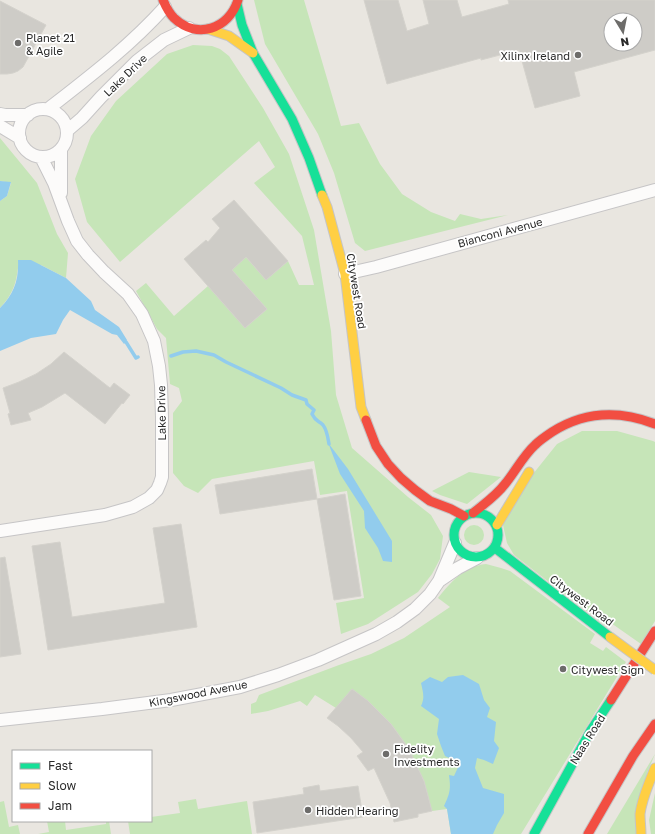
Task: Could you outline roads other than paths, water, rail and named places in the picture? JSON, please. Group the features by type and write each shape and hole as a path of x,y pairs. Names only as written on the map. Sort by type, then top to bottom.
{"main road":[{"path":"164,3 169,14 174,20 181,25 198,30 208,29 221,24 231,16 238,2"},
{"name":"Citywest Road","path":"238,2 242,25 252,53 292,119 309,158 327,207 345,274 361,407 376,446 388,464 415,490 430,501 464,516"},
{"name":"Citywest Road","path":"208,29 229,36 252,53"},
{"path":"473,513 495,495 536,444 555,430 573,421 591,416 610,414 628,416 655,424"},
{"path":"496,525 534,467"},
{"name":"Citywest Road","path":"430,501 438,512"},
{"path":"445,522 454,537 458,549 470,557 477,558 490,553 495,548 499,537 496,525 492,519 487,515 473,513 464,516 459,520 454,537"},
{"name":"Citywest Road","path":"495,548 610,637 650,672"},
{"path":"534,834 591,730 655,631"},
{"path":"650,672 655,660"},
{"path":"588,834 633,756 655,724"},
{"path":"641,834 640,822 642,807 648,785 655,768"}],"street":[{"name":"Lake Drive","path":"48,109 112,58 149,24 164,3"},
{"name":"Lake Drive","path":"68,130 82,118 137,61 164,40 189,28"},
{"path":"40,109 48,109 61,116 68,130 65,145 61,150 48,157 34,156 27,151 22,145 19,132 20,125 28,115 40,109"},
{"path":"0,114 28,115"},
{"path":"0,126 20,138"},
{"name":"Lake Drive","path":"61,150 61,202"},
{"name":"Lake Drive","path":"0,531 105,514 133,507 149,498 157,490 162,477 161,385 154,341 142,314 128,294 104,272 77,241 54,183 41,157"},
{"name":"Bianconi Avenue","path":"345,274 655,190"},
{"name":"Kingswood Avenue","path":"0,720 171,700 240,687 318,660 382,631 415,609 430,594 439,581 454,537"},
{"name":"Kingswood Avenue","path":"439,581 458,568 477,558"}],"water":[{"path":"0,181 11,182 7,196 0,201"},
{"path":"18,260 31,260 66,278 91,301 95,310 119,327 127,340 126,342 124,344 117,335 112,334 70,310 56,334 31,338 0,351 0,308 5,303 15,286 18,274"},
{"path":"329,444 348,469 392,541 392,562 383,561 378,548 365,528 364,511 340,474"},
{"path":"463,675 479,684 484,700 490,708 487,717 496,722 494,741 499,748 493,764 477,758 475,768 483,788 504,794 504,813 493,834 451,834 447,809 444,806 450,791 449,775 454,776 460,763 445,756 437,734 439,719 421,706 423,692 421,683 430,677 442,682 448,677"}],"waterway":[{"path":"126,342 136,358 138,357"},
{"path":"171,356 183,352 196,351 214,355 281,388 292,395 306,400 307,404 314,410 312,414 313,417 324,427 329,444"}],"place":[{"name":"Planet 21 & Agile","path":"18,43"},
{"name":"Xilinx Ireland","path":"578,55"},
{"name":"Citywest Sign","path":"563,669"},
{"name":"Fidelity Investments","path":"386,754"},
{"name":"Hidden Hearing","path":"308,810"}]}
